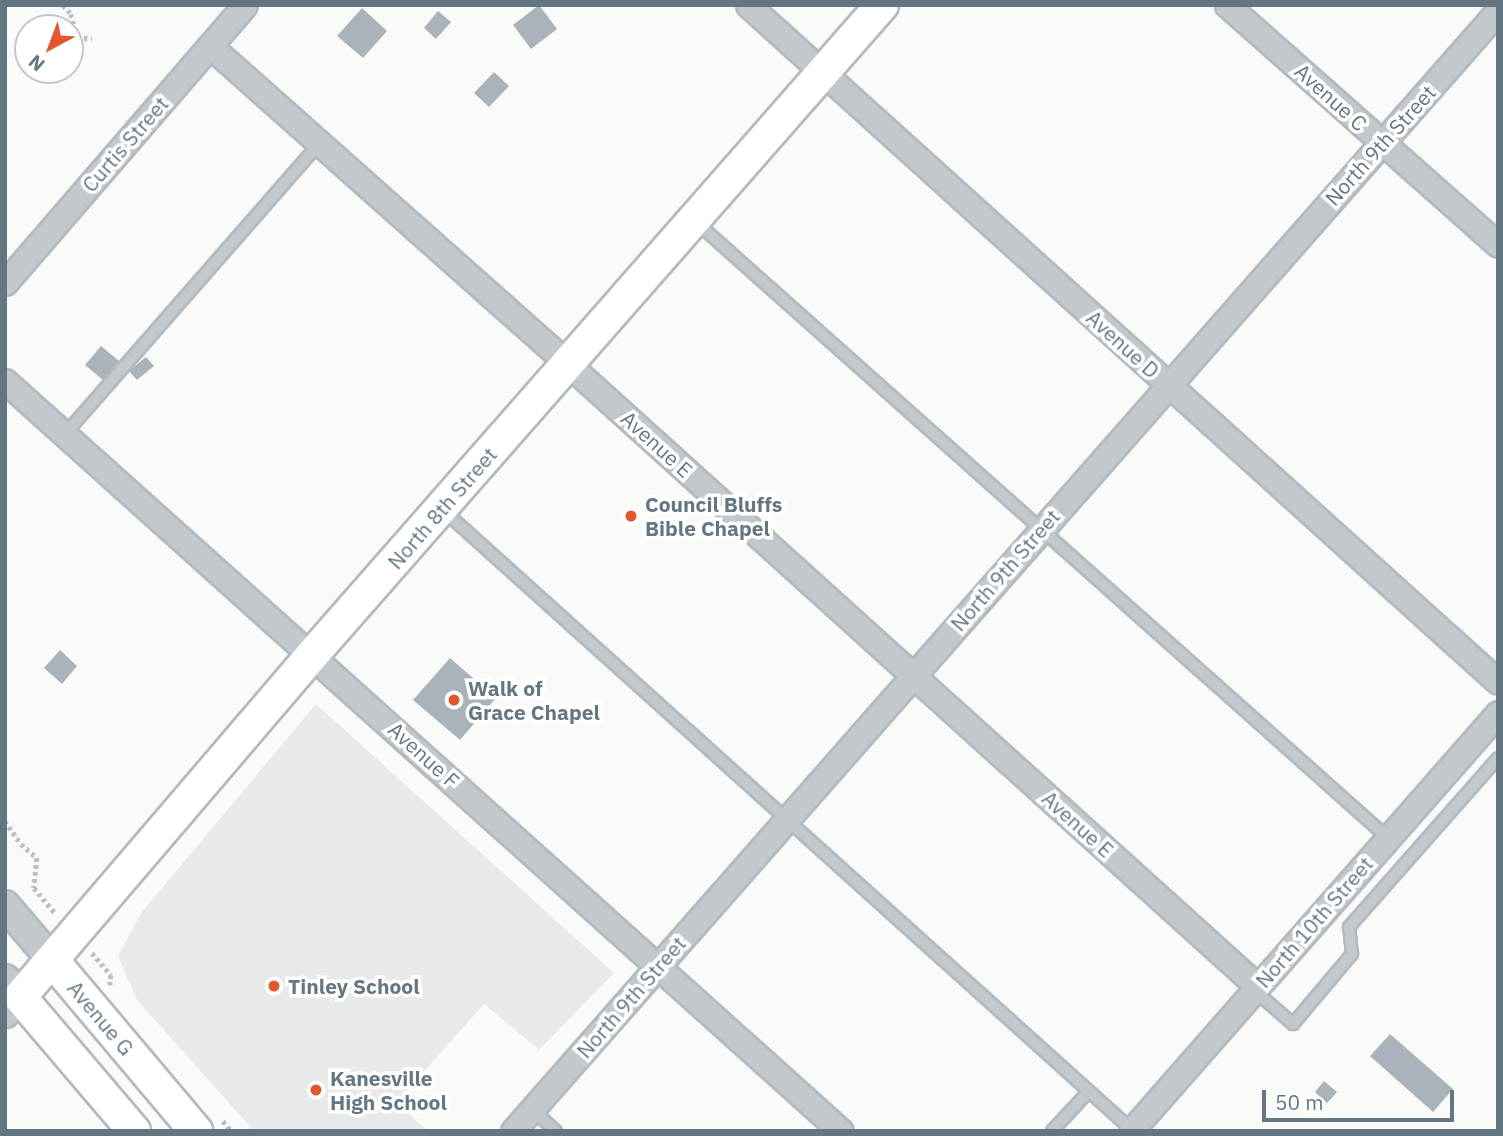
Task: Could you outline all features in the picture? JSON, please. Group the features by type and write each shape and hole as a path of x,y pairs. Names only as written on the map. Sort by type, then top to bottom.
{"main road":[{"name":"North 8th Street","path":"10,996 52,960 313,654 883,5"},
{"name":"Avenue G","path":"52,960 196,1131"},
{"path":"10,996 134,1131"}],"street":[{"name":"Curtis Street","path":"5,283 245,5"},
{"name":"Avenue D","path":"748,5 1498,682"},
{"name":"Avenue C","path":"1227,5 1498,244"},
{"name":"North 9th Street","path":"513,1131 1498,12"},
{"name":"Avenue E","path":"210,46 568,364 1255,988"},
{"name":"Avenue F","path":"5,381 313,654 841,1131"},
{"name":"North 10th Street","path":"1131,1130 1498,713"},
{"name":"Avenue G","path":"5,905 52,960"}],"lane":[{"path":"65,434 320,143"},
{"path":"694,220 1388,838"},
{"path":"441,509 1131,1130"},
{"path":"1255,988 1293,1024 1352,954 1349,927 1498,758"},
{"path":"1052,1131 1088,1091"},
{"path":"532,1110 556,1131"}],"path":[{"path":"63,5 71,14 77,37 92,39"},
{"path":"5,821 21,844 37,858 34,888"}],"shaded area":[{"path":"316,704 614,973 539,1050 484,1004 396,1103 428,1131 254,1131 137,1000 118,956 141,913"}],"building":[{"path":"539,5 557,29 531,49 513,25"},
{"path":"362,8 387,31 363,58 337,36"},
{"path":"438,11 451,22 436,39 424,28"},
{"path":"494,72 509,86 489,107 474,93"},
{"path":"101,346 119,361 103,380 85,365"},
{"path":"146,357 154,366 137,380 129,371"},
{"path":"60,650 77,666 62,684 44,668"},
{"path":"450,658 496,698 460,740 413,700"},
{"path":"1390,1034 1453,1089 1433,1112 1370,1056"},
{"path":"1324,1081 1337,1092 1327,1103 1315,1092"}],"place":[{"name":"Council Bluffs Bible Chapel","path":"631,516"},
{"name":"Walk of Grace Chapel","path":"454,700"},
{"name":"Tinley School","path":"274,986"},
{"name":"Kanesville High School","path":"316,1090"}]}
